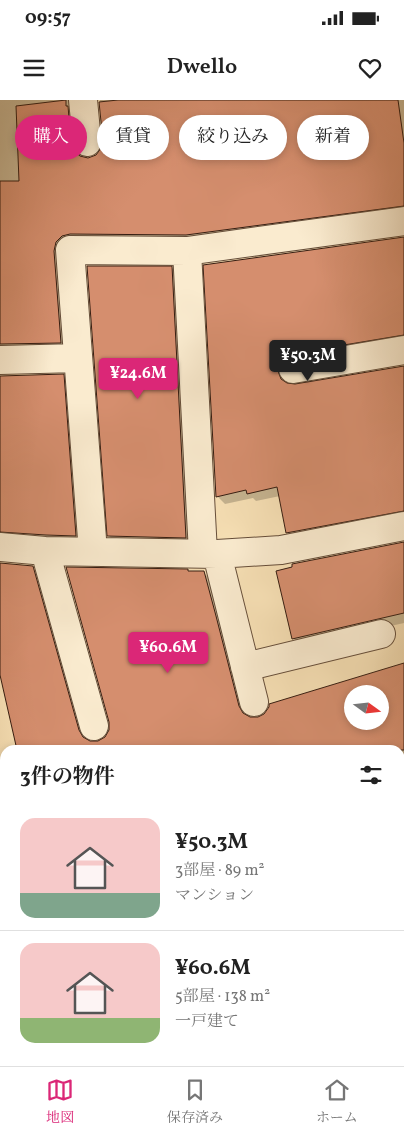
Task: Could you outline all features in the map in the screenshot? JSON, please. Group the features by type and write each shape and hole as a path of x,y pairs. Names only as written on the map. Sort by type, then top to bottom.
{"street":[{"path":"82,100 84,115"},
{"path":"93,552 70,250 187,251 404,221"},
{"path":"187,251 210,553 254,702"},
{"path":"294,369 404,350"},
{"path":"0,360 78,358"},
{"path":"0,547 45,551 93,552 210,553 281,550 404,526"},
{"path":"45,551 94,726"},
{"path":"245,667 381,634"}],"building":[{"path":"66,100 69,115 16,115 16,106"},
{"path":"118,100 398,100 404,143 404,206 186,235 70,234 62,236 56,242 54,251 61,343 0,344 0,181 19,181 18,160 87,160 87,158 97,154 97,160 169,160 169,115 100,115 99,102"},
{"path":"404,237 404,335 290,354 283,357 279,363 278,371 281,379 287,383 295,384 404,366 404,511 286,533 277,487 247,494 246,490 216,497 203,265"},
{"path":"87,266 172,266 186,538 107,536"},
{"path":"64,374 76,536 0,532 0,376"},
{"path":"404,542 404,613 292,639 276,571 292,567 292,564"},
{"path":"0,563 33,566 79,730 83,737 90,741 98,741 105,737 109,730 109,722 66,567 188,569 188,571 204,571 239,706 243,713 250,717 258,717 264,714 269,704 404,663 404,745 16,745 0,675"}]}
